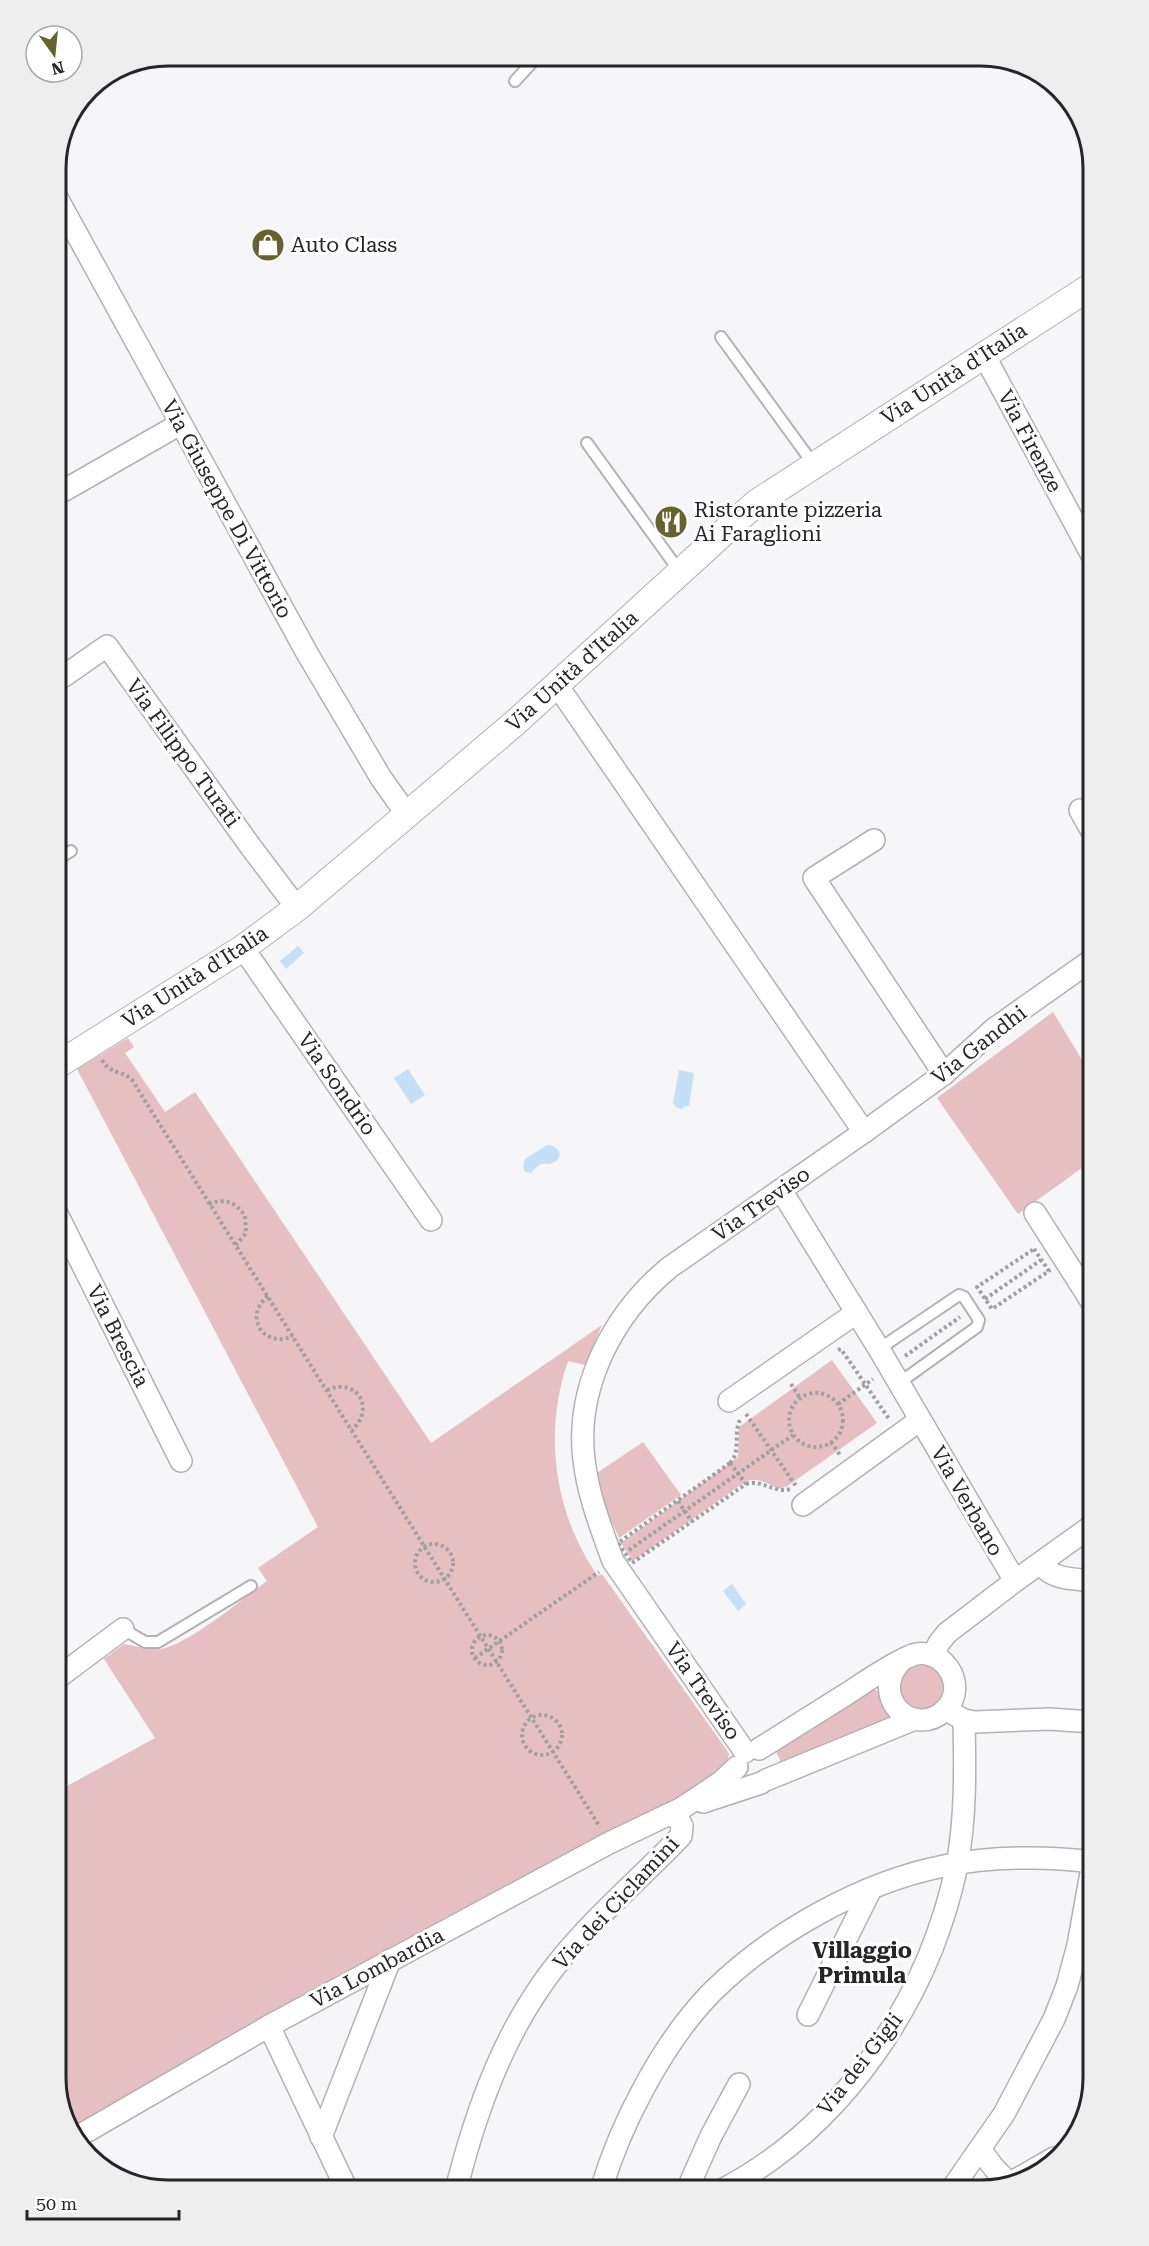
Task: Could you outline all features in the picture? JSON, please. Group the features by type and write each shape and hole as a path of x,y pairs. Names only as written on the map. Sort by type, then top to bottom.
{"street":[{"name":"Via Giuseppe Di Vittorio","path":"66,214 339,709 381,778 408,816"},
{"name":"Via Unità d'Italia","path":"66,1060 243,948 297,908 408,816 557,685 744,511 1083,292"},
{"name":"Via Firenze","path":"984,355 1083,537"},
{"path":"66,489 180,424"},
{"name":"Via Filippo Turati","path":"66,675 107,646 297,908"},
{"path":"557,685 864,1132"},
{"path":"1080,810 1083,815"},
{"path":"874,840 814,878 944,1074"},
{"name":"Via Sondrio","path":"243,948 431,1220"},
{"name":"Via Gandhi","path":"864,1132 944,1074 994,1029 1083,967"},
{"name":"Via Treviso","path":"747,1756 613,1561 592,1501 584,1454 583,1435 586,1411 597,1368 619,1321 645,1289 670,1268 864,1132"},
{"name":"Via Verbano","path":"782,1190 879,1349 1015,1581"},
{"path":"1035,1213 1083,1287"},
{"name":"Via Brescia","path":"66,1232 181,1461"},
{"path":"729,1401 856,1313"},
{"name":"Via Verbano","path":"800,1495 920,1420"},
{"path":"1083,1534 1015,1581 947,1633 933,1656 946,1665 955,1683 955,1714 975,1722 1049,1719 1083,1721"},
{"path":"1040,1564 1048,1573 1056,1576 1083,1580"},
{"path":"66,1671 123,1629"},
{"name":"Via Lombardia","path":"679,1810 722,1782 747,1756 900,1662 919,1653 933,1656"},
{"path":"900,1662 893,1669 889,1679 891,1698 902,1713 915,1719"},
{"name":"Via Lombardia","path":"83,2133 269,2026 609,1843 679,1810 763,1782 915,1719 955,1714"},
{"name":"Via dei Gigli","path":"739,2180 770,2161 813,2126 851,2083 886,2037 906,2005 931,1950 957,1863 964,1792 955,1714"},
{"path":"766,1752 772,1760 772,1772 763,1782 750,1783 738,1773 747,1756 766,1752"},
{"name":"Via dei Ciclamini","path":"459,2180 497,2062 519,2020 547,1977 568,1951 681,1836 679,1810"},
{"path":"605,2180 617,2147 655,2070 675,2038 711,1994 755,1956 795,1928 871,1889 926,1870 957,1863 1037,1858 1083,1861"},
{"path":"808,2014 871,1889"},
{"path":"958,2180 1013,2099 1042,2044 1058,2008 1078,1946 1083,1918"},
{"path":"321,2137 390,1960"},
{"path":"269,2026 342,2180"},
{"path":"691,2180 711,2136 739,2084"},
{"path":"980,2149 1002,2178"}],"lane":[{"path":"515,81 529,66"},
{"path":"721,337 814,465"},
{"path":"587,442 680,572"},
{"path":"66,854 71,851"},
{"path":"879,1349 959,1295 964,1296 979,1320 977,1327 899,1383"},
{"path":"123,1629 146,1642 159,1642 251,1586"}],"path":[{"path":"91,1044 110,1070 126,1075 132,1080 609,1843"},
{"path":"209,1204 226,1201 240,1209 247,1224 242,1240 235,1246"},
{"path":"1034,1249 1049,1271 992,1309 985,1299 977,1287 1034,1249"},
{"path":"985,1299 1041,1260"},
{"path":"268,1296 262,1301 256,1315 260,1329 265,1335 279,1340 293,1336"},
{"path":"898,1361 963,1315"},
{"path":"832,1354 841,1349 865,1384 889,1420 881,1426"},
{"path":"837,1404 876,1377"},
{"path":"782,1390 799,1378"},
{"path":"791,1384 800,1398"},
{"path":"327,1390 341,1386 349,1388 360,1397 364,1411 362,1418 352,1430"},
{"path":"817,1393 825,1395 837,1404 842,1413 843,1423 840,1432 831,1442 818,1447 808,1446 793,1435 789,1419 794,1404 800,1398 817,1393"},
{"path":"755,1408 741,1418 738,1425 736,1455 730,1463 618,1543 632,1563 746,1484 758,1483 775,1490 800,1495"},
{"path":"746,1414 800,1495"},
{"path":"625,1553 793,1435"},
{"path":"831,1442 840,1455"},
{"path":"831,1461 848,1449"},
{"path":"730,1463 746,1484"},
{"path":"800,1495 805,1479"},
{"path":"678,1501 692,1522"},
{"path":"442,1544 451,1552 452,1570 444,1580 431,1582 425,1580 416,1570 416,1557 423,1546 442,1544"},
{"path":"475,1658 599,1571"},
{"path":"489,1635 500,1641 501,1654 496,1662 483,1664 475,1658 472,1649 480,1636 489,1635"},
{"path":"537,1715 550,1715 560,1724 563,1736 561,1743 552,1752 539,1755 527,1748 522,1735 526,1722 531,1718 537,1715"}],"shaded area":[{"path":"1053,1012 1083,1062 1083,1167 1018,1214 937,1098"},
{"path":"128,1038 134,1047 125,1053 165,1112 195,1092 431,1443 602,1325 585,1365 568,1361 560,1388 555,1444 557,1472 563,1500 571,1526 598,1576 602,1574 729,1754 727,1766 698,1787 582,1846 262,2018 77,2124 68,2098 66,2078 66,1787 155,1738 104,1659 124,1644 161,1649 186,1639 267,1581 258,1568 318,1527 77,1069"},
{"path":"832,1360 877,1423 786,1487 778,1489 762,1481 746,1481 633,1561 621,1543 738,1457 739,1427"},
{"path":"643,1442 681,1495 619,1538 602,1499 597,1473"},
{"path":"921,1665 936,1672 943,1687 936,1702 921,1709 906,1702 899,1687 906,1672"},
{"path":"873,1689 878,1691 883,1708 894,1719 782,1765 775,1749"}],"water":[{"path":"298,946 304,953 286,969 280,961"},
{"path":"408,1069 425,1095 411,1104 394,1078"},
{"path":"679,1070 694,1073 689,1106 682,1109 677,1108 673,1103"},
{"path":"547,1145 558,1149 559,1158 552,1163 540,1165 531,1173 525,1172 523,1166 525,1159"},
{"path":"732,1584 746,1604 738,1611 723,1591"}],"place":[{"name":"Auto Class","path":"268,245"},
{"name":"Ristorante pizzeria Ai Faraglioni","path":"671,522"}],"district":[{"name":"Villaggio Primula","path":"862,1962"}]}
